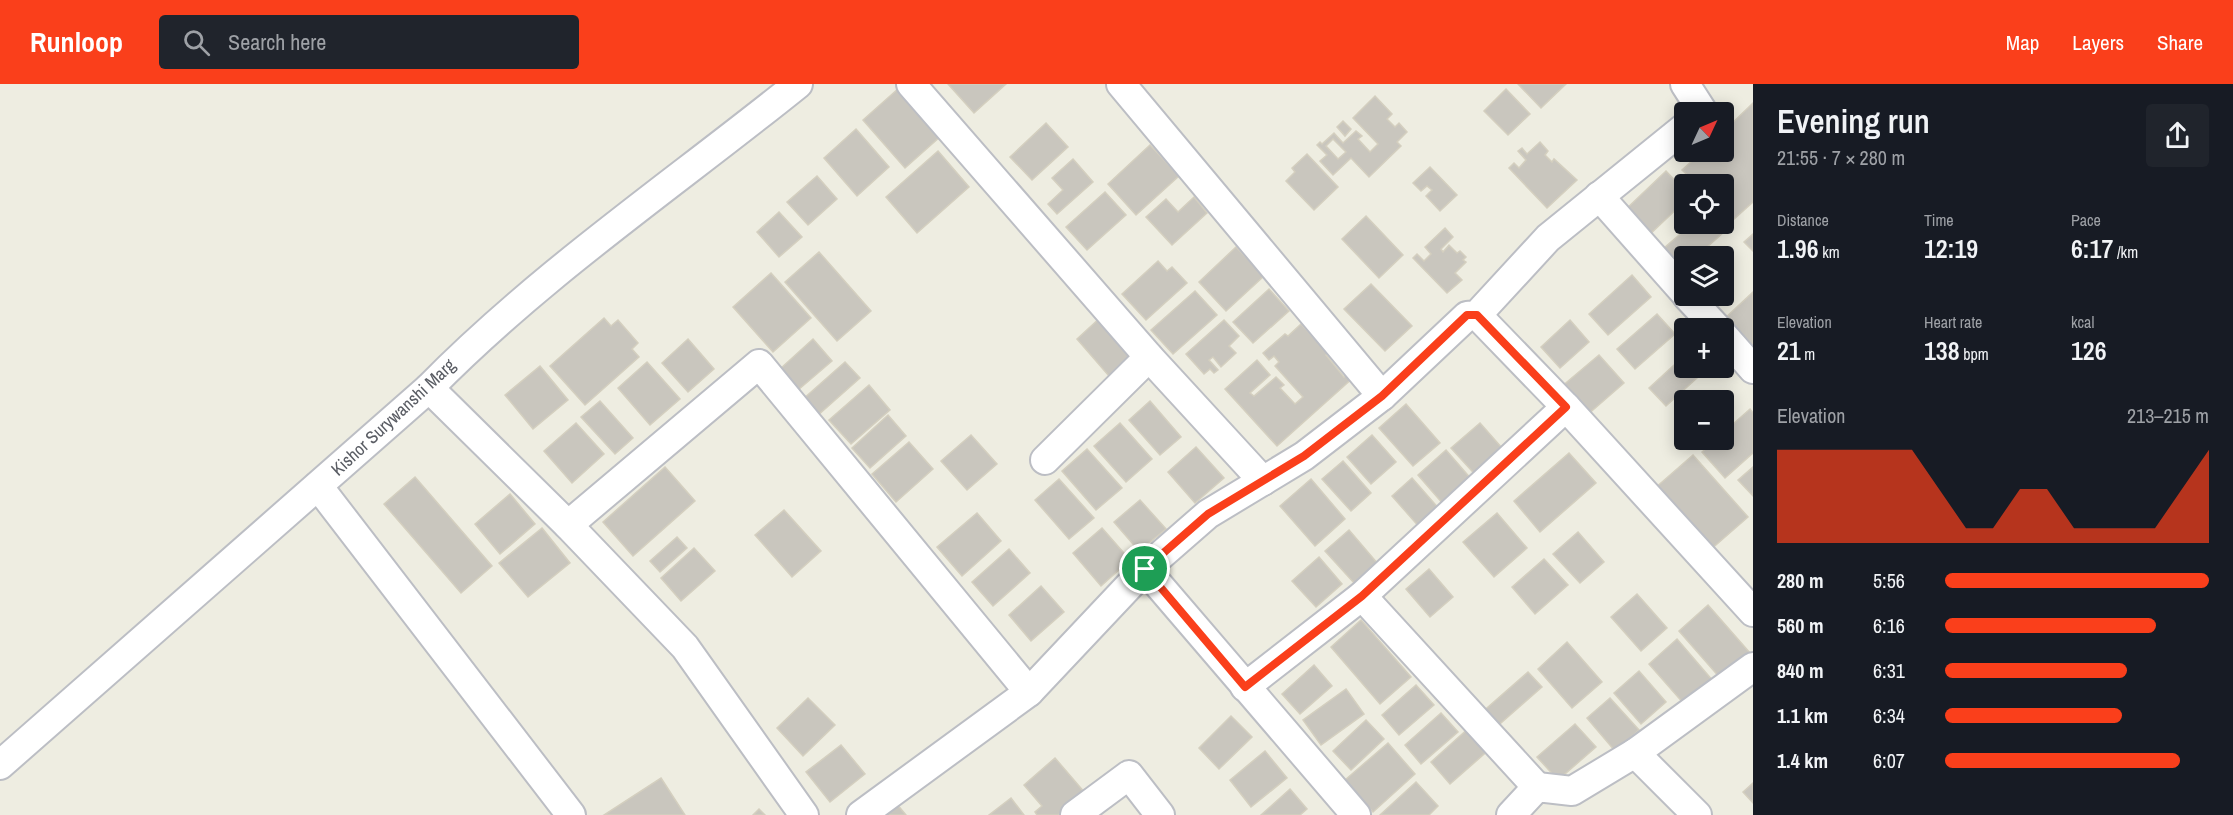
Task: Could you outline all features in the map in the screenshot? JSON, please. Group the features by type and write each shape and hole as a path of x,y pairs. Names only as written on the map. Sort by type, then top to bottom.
{"street":[{"name":"Kishor Surywanshi Marg","path":"0,765 429,388 469,347 598,238 731,139 798,84"},
{"path":"911,84 1149,357 1263,480"},
{"path":"1685,84 1697,102"},
{"path":"1127,86 1382,396"},
{"path":"1477,315 1548,238 1674,136"},
{"path":"1599,196 1674,280"},
{"path":"1697,306 1708,318"},
{"path":"861,815 1029,693 1145,569 1208,514 1304,456 1382,396 1467,315 1477,315 1566,407 1753,612"},
{"path":"1734,346 1751,364"},
{"path":"1045,459 1149,357"},
{"path":"568,525 759,364 1029,693"},
{"path":"429,388 568,525 685,647 804,815"},
{"path":"1245,687 1362,596 1566,407"},
{"path":"318,486 572,815"},
{"path":"1145,569 1356,815"},
{"path":"1362,596 1537,787 1572,791 1635,753 1753,667"},
{"path":"1635,753 1697,815"},
{"path":"1075,815 1129,775 1160,815"},
{"path":"1511,815 1537,787"}],"building":[{"path":"948,84 1006,84 974,113"},
{"path":"1518,84 1566,84 1541,108"},
{"path":"899,88 941,136 905,168 863,120"},
{"path":"1506,89 1530,114 1508,135 1484,111"},
{"path":"1375,96 1392,114 1387,119 1395,127 1399,123 1407,132 1397,142 1401,146 1369,177 1351,158 1333,175 1320,161 1327,155 1317,145 1320,142 1322,144 1334,133 1343,143 1356,131 1362,136 1358,139 1370,152 1378,144 1353,118","holes":["1333,139 1346,152 1338,159 1326,146"]},
{"path":"1753,103 1753,202 1734,219 1734,174 1686,174 1682,170 1691,162 1734,162 1734,121"},
{"path":"1343,121 1351,129 1345,136 1337,127"},
{"path":"1046,123 1068,147 1032,180 1010,157"},
{"path":"856,129 889,167 857,196 824,158"},
{"path":"1540,142 1548,151 1545,155 1552,162 1554,159 1577,180 1547,208 1509,168 1514,163 1519,168 1526,160 1518,151 1522,148 1527,154"},
{"path":"1150,145 1179,176 1136,215 1108,184"},
{"path":"938,151 969,187 917,233 886,197"},
{"path":"1307,154 1338,187 1314,210 1286,181 1295,172 1292,168"},
{"path":"1073,159 1093,182 1057,214 1048,204 1063,190 1052,178"},
{"path":"1430,167 1457,195 1440,211 1426,196 1432,190 1427,186 1421,191 1413,183"},
{"path":"1666,171 1674,179 1674,211 1646,238 1622,213"},
{"path":"817,176 837,199 808,225 787,202"},
{"path":"1105,192 1126,215 1087,250 1066,227"},
{"path":"1194,197 1207,213 1172,245 1146,217 1166,199 1178,212"},
{"path":"779,212 802,237 779,257 757,232"},
{"path":"1366,216 1403,255 1379,278 1342,239"},
{"path":"1445,228 1453,237 1441,249 1443,252 1449,245 1457,253 1460,251 1466,257 1463,260 1466,262 1455,273 1462,280 1447,293 1413,258 1417,254 1424,261 1431,254 1425,247"},
{"path":"1680,234 1722,234 1708,246 1674,246 1674,270 1657,254"},
{"path":"1753,234 1753,251 1744,242"},
{"path":"1236,247 1264,276 1226,311 1199,282"},
{"path":"819,252 871,311 837,341 785,282"},
{"path":"1158,261 1167,271 1172,267 1187,283 1146,320 1122,294"},
{"path":"771,273 811,318 773,352 733,307"},
{"path":"1632,275 1651,297 1608,335 1589,314"},
{"path":"1371,284 1412,326 1385,351 1344,309"},
{"path":"1269,289 1289,311 1253,343 1233,322"},
{"path":"1195,291 1217,315 1173,354 1151,330"},
{"path":"1753,292 1753,349 1734,331 1734,318 1725,318"},
{"path":"1657,314 1674,333 1635,369 1617,349"},
{"path":"1102,316 1135,353 1109,376 1077,339"},
{"path":"604,318 611,326 618,320 638,343 632,349 639,357 585,405 550,366"},
{"path":"1224,320 1239,336 1229,346 1236,353 1221,367 1213,357 1209,360 1218,370 1214,373 1210,369 1204,374 1186,354"},
{"path":"1570,320 1589,342 1560,368 1541,347"},
{"path":"1301,324 1328,353 1326,355 1344,377 1349,371 1354,377 1277,446 1225,389 1257,360 1270,375 1250,393 1254,396 1276,377 1284,385 1280,388 1295,404 1303,397 1275,366 1279,362 1274,356 1269,360 1263,353"},
{"path":"688,339 714,369 688,392 662,363"},
{"path":"813,339 832,361 798,390 780,369"},
{"path":"1599,355 1624,383 1586,416 1561,387"},
{"path":"647,362 680,399 650,425 618,388"},
{"path":"845,362 860,378 817,416 802,400"},
{"path":"1674,365 1674,378 1697,378 1684,390 1674,390 1674,399 1666,406 1649,388"},
{"path":"540,366 568,400 533,429 505,395"},
{"path":"869,385 890,410 851,444 829,420"},
{"path":"600,401 633,438 615,454 581,417"},
{"path":"1150,401 1181,437 1160,455 1129,420"},
{"path":"1406,404 1440,443 1413,466 1379,428"},
{"path":"1750,409 1753,413 1753,453 1725,478 1702,452 1704,450 1734,450 1734,423"},
{"path":"888,415 906,436 870,468 852,448"},
{"path":"576,423 604,454 572,483 544,451"},
{"path":"1120,423 1152,459 1126,482 1094,446"},
{"path":"1480,423 1509,456 1481,481 1451,448"},
{"path":"971,435 997,464 967,490 941,461"},
{"path":"1372,435 1396,462 1371,484 1347,457"},
{"path":"909,442 933,469 896,502 872,474"},
{"path":"1196,447 1224,478 1195,503 1168,472"},
{"path":"1087,449 1122,488 1096,510 1062,471"},
{"path":"1446,450 1472,480 1444,505 1418,475"},
{"path":"1569,453 1596,483 1540,532 1514,501"},
{"path":"1693,455 1748,517 1709,551 1654,489"},
{"path":"1343,461 1371,493 1351,511 1322,479"},
{"path":"665,467 695,501 633,556 603,522"},
{"path":"1753,467 1753,496 1738,480"},
{"path":"415,477 492,566 461,593 384,504"},
{"path":"1412,478 1441,511 1421,529 1392,496"},
{"path":"1059,479 1094,518 1069,539 1035,500"},
{"path":"1311,479 1345,519 1315,546 1280,506"},
{"path":"510,494 535,524 500,554 475,524"},
{"path":"1140,500 1166,529 1139,551 1114,522"},
{"path":"784,510 821,551 792,577 755,535"},
{"path":"977,513 1001,541 962,576 937,547"},
{"path":"1497,513 1527,548 1494,577 1463,542"},
{"path":"542,528 570,563 528,597 499,563"},
{"path":"1102,528 1130,560 1101,586 1073,553"},
{"path":"1349,530 1378,564 1355,584 1325,551"},
{"path":"1578,532 1604,562 1580,583 1553,554"},
{"path":"677,537 687,548 660,572 650,561"},
{"path":"694,548 715,571 681,601 661,578"},
{"path":"1009,549 1030,573 993,606 972,582"},
{"path":"1319,557 1342,584 1316,607 1292,581"},
{"path":"1544,559 1568,585 1535,614 1512,587"},
{"path":"1429,569 1453,597 1430,617 1406,589"},
{"path":"1041,586 1064,612 1031,641 1009,615"},
{"path":"1637,594 1667,628 1641,651 1611,617"},
{"path":"1708,605 1750,653 1721,679 1679,631"},
{"path":"1361,620 1411,677 1380,704 1331,647"},
{"path":"1677,639 1713,681 1685,705 1649,664"},
{"path":"1567,642 1602,682 1572,708 1538,669"},
{"path":"1314,665 1332,686 1300,714 1282,694"},
{"path":"1639,671 1666,702 1641,724 1614,693"},
{"path":"1528,672 1542,687 1493,730 1480,714"},
{"path":"1416,685 1434,705 1399,735 1382,715"},
{"path":"1346,689 1364,714 1321,745 1303,720"},
{"path":"808,698 835,725 803,756 777,728"},
{"path":"1610,698 1639,730 1615,751 1587,718"},
{"path":"1441,713 1458,732 1421,764 1405,745"},
{"path":"1231,716 1252,737 1219,769 1199,748"},
{"path":"1366,720 1384,739 1351,770 1333,751"},
{"path":"1575,724 1596,747 1558,780 1537,757"},
{"path":"1471,726 1491,748 1450,784 1431,762"},
{"path":"1388,743 1415,774 1373,812 1345,780"},
{"path":"841,745 865,774 830,802 806,772"},
{"path":"1265,751 1287,778 1251,807 1230,780"},
{"path":"1055,758 1085,793 1058,815 1037,815 1035,812 1042,806 1024,785"},
{"path":"661,778 685,815 604,815"},
{"path":"1416,782 1438,806 1429,815 1380,815"},
{"path":"1753,783 1753,803 1743,792"},
{"path":"1290,789 1307,809 1300,815 1261,815"},
{"path":"1011,798 1024,815 989,815"},
{"path":"896,803 906,815 882,815"},
{"path":"759,809 765,815 753,815"}],"route":[{"path":"1467,315 1477,315 1566,407 1362,596 1245,687 1145,569 1208,514 1304,456 1382,396 1467,315"}]}
